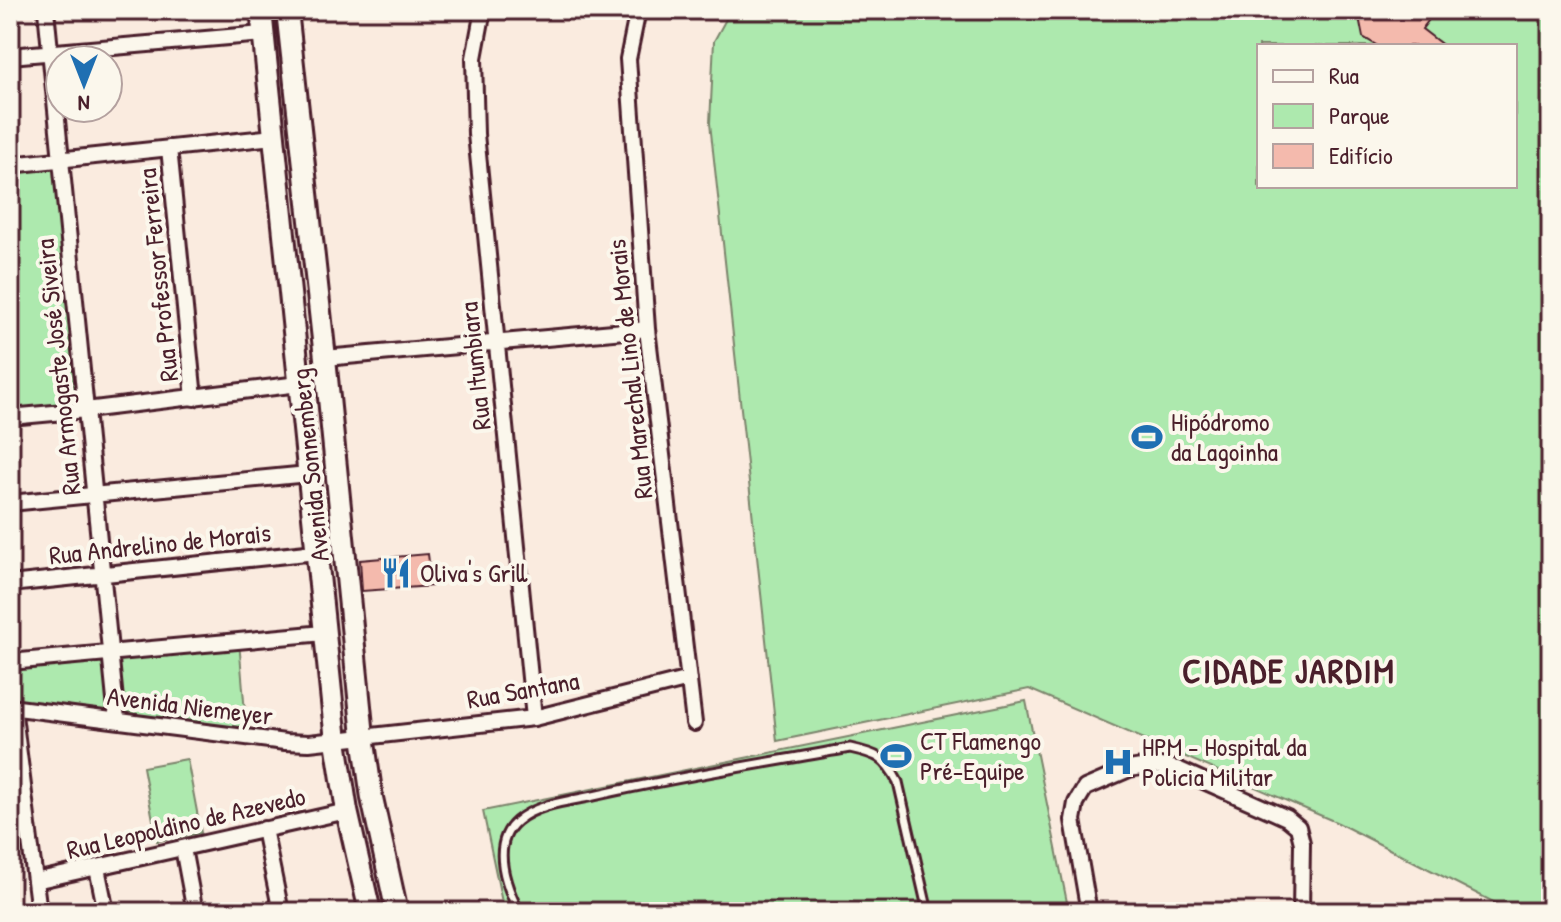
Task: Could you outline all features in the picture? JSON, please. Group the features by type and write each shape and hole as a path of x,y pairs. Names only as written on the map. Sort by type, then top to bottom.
{"street":[{"name":"Rua Armogaste José Siveira","path":"46,10 49,44"},
{"name":"Avenida Sonnemberg","path":"261,10 336,741 347,811 370,912"},
{"name":"Avenida Sonnemberg","path":"287,10 363,736 372,798 397,912"},
{"name":"Rua Itumbiara","path":"483,10 474,58 476,134 534,718"},
{"name":"Rua Marechal Lino de Morais","path":"638,10 628,59 647,329 694,723"},
{"path":"124,46 263,34"},
{"path":"10,56 44,53"},
{"name":"Rua Armogaste José Siveira","path":"58,124 117,720"},
{"path":"10,165 274,137"},
{"name":"Rua Professor Ferreira","path":"169,148 194,398"},
{"path":"325,358 647,329"},
{"path":"10,417 299,384"},
{"path":"10,503 308,474"},
{"name":"Rua Andrelino de Morais","path":"10,584 316,552"},
{"path":"10,662 324,633"},
{"name":"Rua Santana","path":"363,736 534,718 689,679"},
{"path":"12,707 39,912"},
{"name":"Avenida Niemeyer","path":"12,707 285,742 336,741 363,736"},
{"path":"1089,912 1073,820 1076,803 1085,788 1129,769 1154,765 1177,769 1287,818 1298,827 1302,843 1301,912"},
{"name":"Rua Leopoldino de Azevedo","path":"35,881 347,811"},
{"path":"264,829 281,912"},
{"path":"183,848 195,912"},
{"path":"97,868 106,912"}],"lane":[{"path":"519,912 503,871 504,842 515,822 535,810 665,780 850,748 871,753 889,765 898,782 928,912"}],"green space":[{"name":"Hipódromo da Lagoinha","path":"731,10 1551,10 1551,912 1513,912 1338,823 1029,689 777,741 710,123 714,41"},
{"path":"62,160 86,410 10,417 10,165"},
{"path":"239,641 247,737 10,707 10,662"},
{"name":"CT Flamengo Pré-Equipe","path":"1026,701 1069,912 504,912 483,811"},
{"path":"187,759 201,833 157,841 143,767"}],"building":[{"path":"1364,10 1423,10 1431,17 1422,29 1441,44 1375,44 1363,37 1359,17"},
{"name":"Oliva's Grill","path":"428,554 432,586 362,591 360,560"}],"place":[{"name":"Hipódromo da Lagoinha","path":"1147,437"},
{"name":"Oliva's Grill","path":"396,573"},
{"name":"CT Flamengo Pré-Equipe","path":"896,756"},
{"name":"HPM - Hospital da Policia Militar","path":"1118,762"}],"district":[{"name":"CIDADE JARDIM","path":"1289,671"}]}
